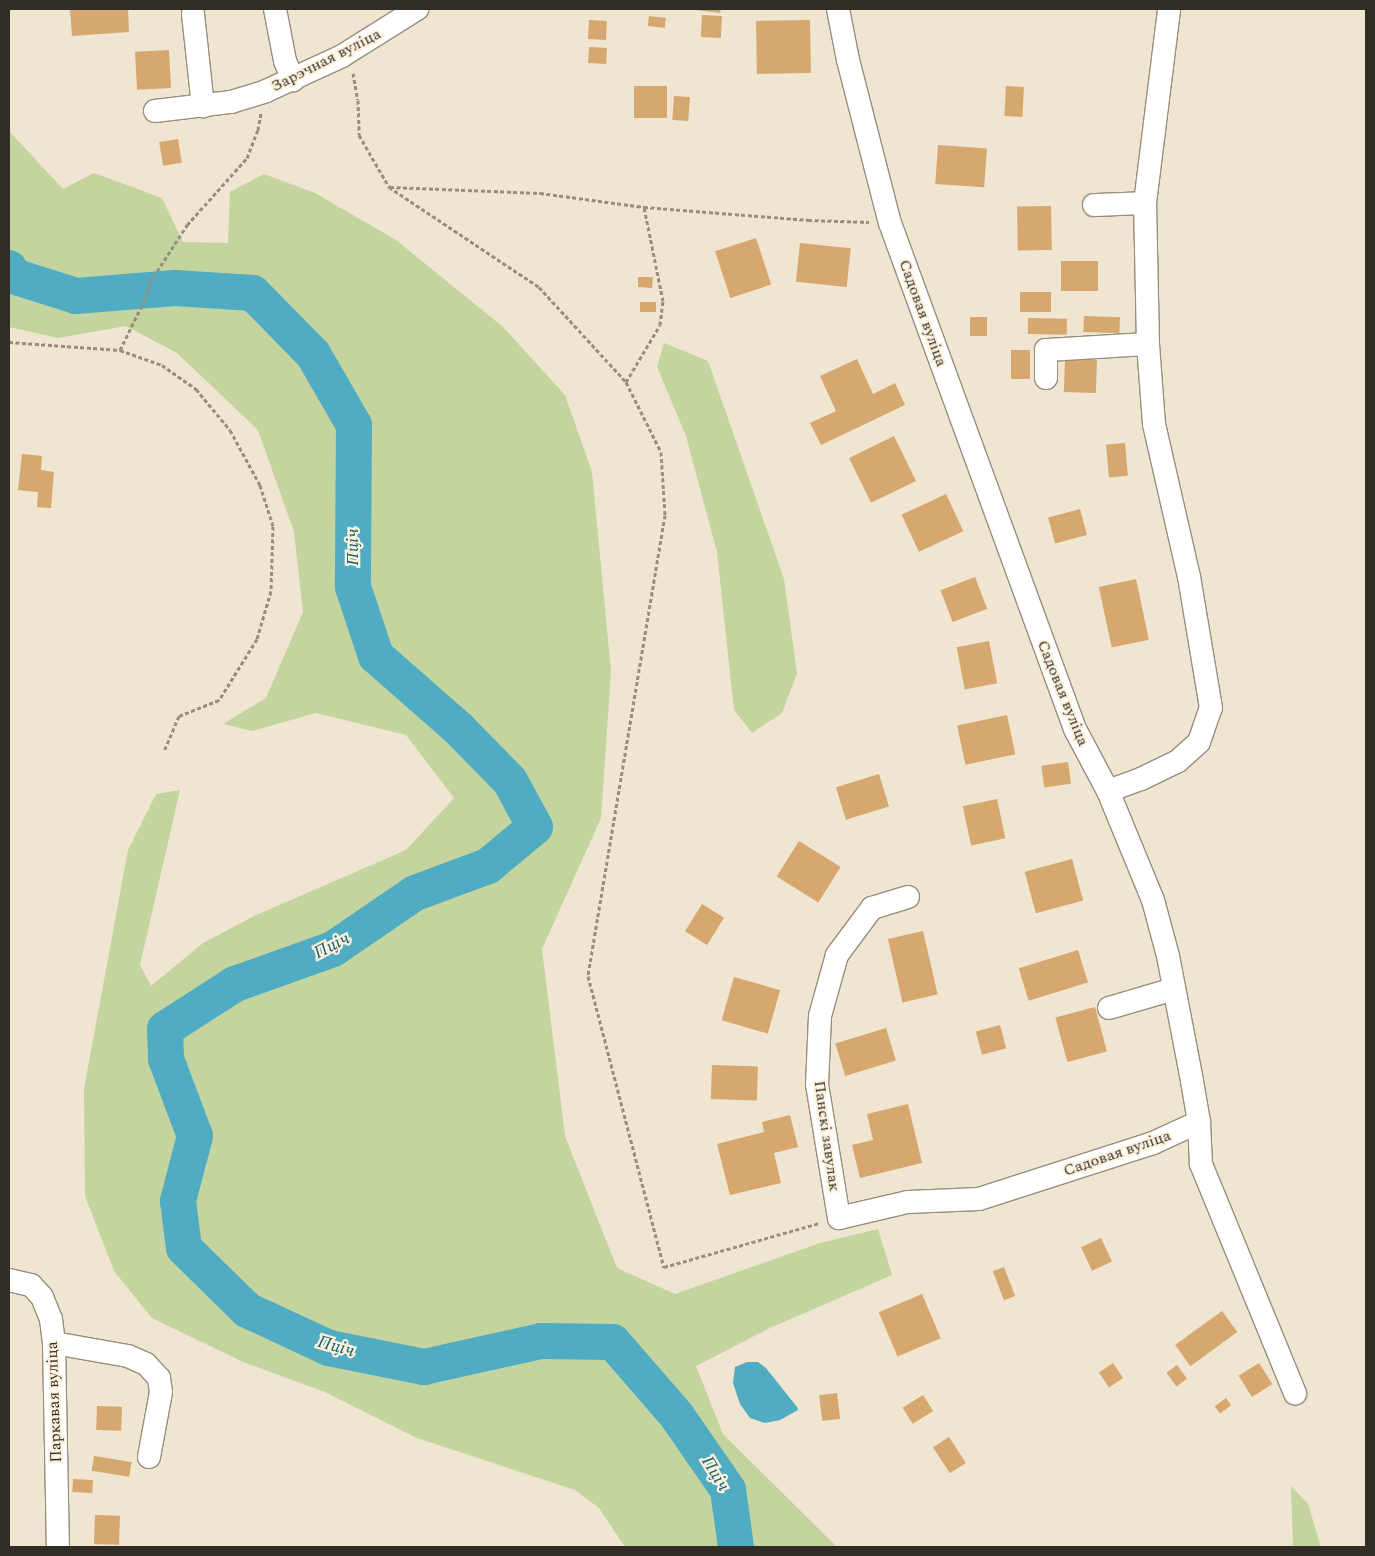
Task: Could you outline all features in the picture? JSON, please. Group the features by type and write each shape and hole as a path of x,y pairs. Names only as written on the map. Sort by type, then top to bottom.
{"street":[{"path":"275,9 285,61 292,80"},
{"name":"Зарэчная вуліца","path":"155,111 231,102 266,91 342,56 418,9"},
{"name":"Садовая вуліца","path":"838,9 848,60 890,223 1075,729 1108,791 1153,900 1174,989 1199,1122 1153,1143 979,1199 943,1199 908,1202 839,1218"},
{"path":"1108,791 1141,779 1178,761 1199,742 1211,708 1189,577 1154,424 1148,344 1145,203 1169,9"},
{"path":"193,14 203,106"},
{"path":"1094,205 1145,203"},
{"path":"1046,378 1046,350 1127,347 1148,344"},
{"name":"Панскі завулак","path":"839,1218 817,1084 820,1016 837,955 854,932 872,908 908,897"},
{"path":"1110,1008 1174,989"},
{"path":"1199,1122 1201,1164 1295,1393"},
{"name":"Паркавая вуліца","path":"9,1280 31,1286 42,1297 51,1320 54,1343 58,1547"},
{"path":"54,1343 128,1356 146,1364 159,1378 161,1392 149,1457"}],"path":[{"path":"342,56 355,76 359,135 389,187 539,287 626,382 661,452 665,515 588,976 664,1267 839,1218"},
{"path":"120,350 146,298 150,282 187,224 247,158 258,130 266,91"},
{"path":"389,187 540,193 644,207 808,220 890,223"},
{"path":"626,382 660,325 663,301 644,207"},
{"path":"9,342 120,350 162,365 196,390 230,430 260,484 273,526 271,591 257,639 219,700 179,716 164,751"}],"green space":[{"path":"9,131 63,189 94,173 162,198 183,242 228,243 230,192 264,174 315,193 396,240 503,327 565,395 592,472 611,671 601,818 542,949 565,1136 617,1268 675,1294 820,1243 878,1229 892,1275 770,1328 696,1366 723,1434 837,1547 625,1547 599,1508 575,1490 417,1438 325,1392 243,1362 152,1318 114,1271 85,1196 84,1089 128,850 156,794 180,790 140,965 151,986 203,943 254,916 406,850 454,798 406,735 316,713 252,731 223,724 266,698 303,612 294,532 258,430 177,353 126,326 58,338 9,327"},
{"path":"664,343 708,361 784,579 797,673 782,713 752,733 734,710 717,552 686,436 657,367"},
{"path":"1291,1486 1308,1504 1321,1547 1293,1547"}],"water":[{"path":"747,1362 758,1362 766,1368 798,1410 780,1420 765,1423 750,1418 740,1404 733,1383 735,1367"}],"building":[{"path":"70,9 128,9 129,32 72,36"},
{"path":"687,9 721,9 720,13"},
{"path":"702,15 722,16 721,38 701,37"},
{"path":"649,16 666,18 665,28 648,26"},
{"path":"589,20 607,21 606,40 588,39"},
{"path":"810,20 811,73 757,74 756,21"},
{"path":"589,47 607,48 606,64 588,63"},
{"path":"169,50 171,88 137,90 135,52"},
{"path":"634,86 667,86 667,118 634,118"},
{"path":"1006,86 1024,87 1022,117 1004,116"},
{"path":"674,96 690,97 688,121 672,120"},
{"path":"178,139 182,163 163,166 159,142"},
{"path":"938,145 987,148 984,187 935,184"},
{"path":"1051,206 1052,250 1018,251 1017,207"},
{"path":"756,238 771,285 730,298 715,251"},
{"path":"800,243 851,248 847,287 796,282"},
{"path":"1061,261 1098,261 1098,291 1061,291"},
{"path":"638,277 653,277 652,288 638,287"},
{"path":"1020,292 1051,292 1051,312 1020,312"},
{"path":"640,302 656,302 656,312 640,312"},
{"path":"1084,316 1120,317 1119,333 1083,332"},
{"path":"970,317 987,317 987,336 970,336"},
{"path":"1028,318 1067,319 1067,335 1028,334"},
{"path":"1011,350 1030,350 1030,379 1011,379"},
{"path":"857,359 873,394 895,383 905,405 821,445 810,423 836,411 820,376"},
{"path":"1065,359 1097,360 1096,393 1064,392"},
{"path":"894,436 916,481 871,503 849,458"},
{"path":"1125,443 1128,476 1109,478 1106,445"},
{"path":"22,454 42,456 41,470 54,472 51,508 37,507 38,492 18,490"},
{"path":"946,494 963,531 919,552 902,515"},
{"path":"1080,509 1087,535 1055,544 1048,518"},
{"path":"975,577 987,609 953,622 940,590"},
{"path":"1136,579 1149,640 1112,648 1099,587"},
{"path":"989,641 997,683 965,690 957,647"},
{"path":"1007,715 1015,754 965,765 957,726"},
{"path":"1068,762 1071,784 1044,788 1041,766"},
{"path":"879,774 889,807 846,820 836,787"},
{"path":"997,799 1005,838 971,845 963,806"},
{"path":"799,841 841,867 818,903 777,877"},
{"path":"1072,859 1083,901 1036,913 1025,872"},
{"path":"702,904 724,918 707,945 685,931"},
{"path":"923,931 938,994 903,1002 888,939"},
{"path":"1078,950 1088,983 1029,1001 1019,968"},
{"path":"734,977 780,990 768,1033 722,1020"},
{"path":"1095,1007 1107,1051 1067,1062 1055,1018"},
{"path":"1000,1025 1006,1048 982,1055 976,1031"},
{"path":"886,1028 896,1061 845,1076 835,1043"},
{"path":"712,1065 758,1067 757,1101 711,1099"},
{"path":"908,1104 922,1163 860,1178 852,1145 873,1140 867,1114"},
{"path":"790,1115 798,1147 774,1153 781,1183 730,1195 717,1144 764,1132 762,1122"},
{"path":"1101,1238 1112,1262 1092,1271 1081,1247"},
{"path":"1004,1267 1015,1296 1004,1300 993,1271"},
{"path":"922,1294 941,1338 897,1357 879,1312"},
{"path":"1222,1311 1237,1332 1190,1366 1175,1345"},
{"path":"1113,1363 1123,1378 1109,1387 1099,1373"},
{"path":"1259,1363 1272,1384 1252,1397 1239,1376"},
{"path":"1177,1365 1187,1379 1176,1386 1166,1373"},
{"path":"837,1393 840,1419 822,1421 819,1395"},
{"path":"923,1395 933,1411 913,1424 903,1408"},
{"path":"1226,1398 1231,1405 1220,1414 1215,1406"},
{"path":"97,1406 122,1407 121,1431 96,1430"},
{"path":"949,1437 966,1463 950,1473 933,1447"},
{"path":"94,1456 132,1462 129,1477 92,1471"},
{"path":"73,1479 93,1480 92,1493 72,1492"},
{"path":"95,1515 120,1516 119,1545 94,1544"}],"waterway":[{"name":"Пціч","path":"9,268 13,276 76,296 175,288 253,293 313,354 354,425 353,587 376,656 459,729 510,781 535,827 488,866 415,893 333,949 235,984 165,1029 166,1059 195,1136 178,1201 184,1248 247,1310 329,1348 424,1367 541,1341 613,1342 677,1416 728,1490 736,1547"}]}
